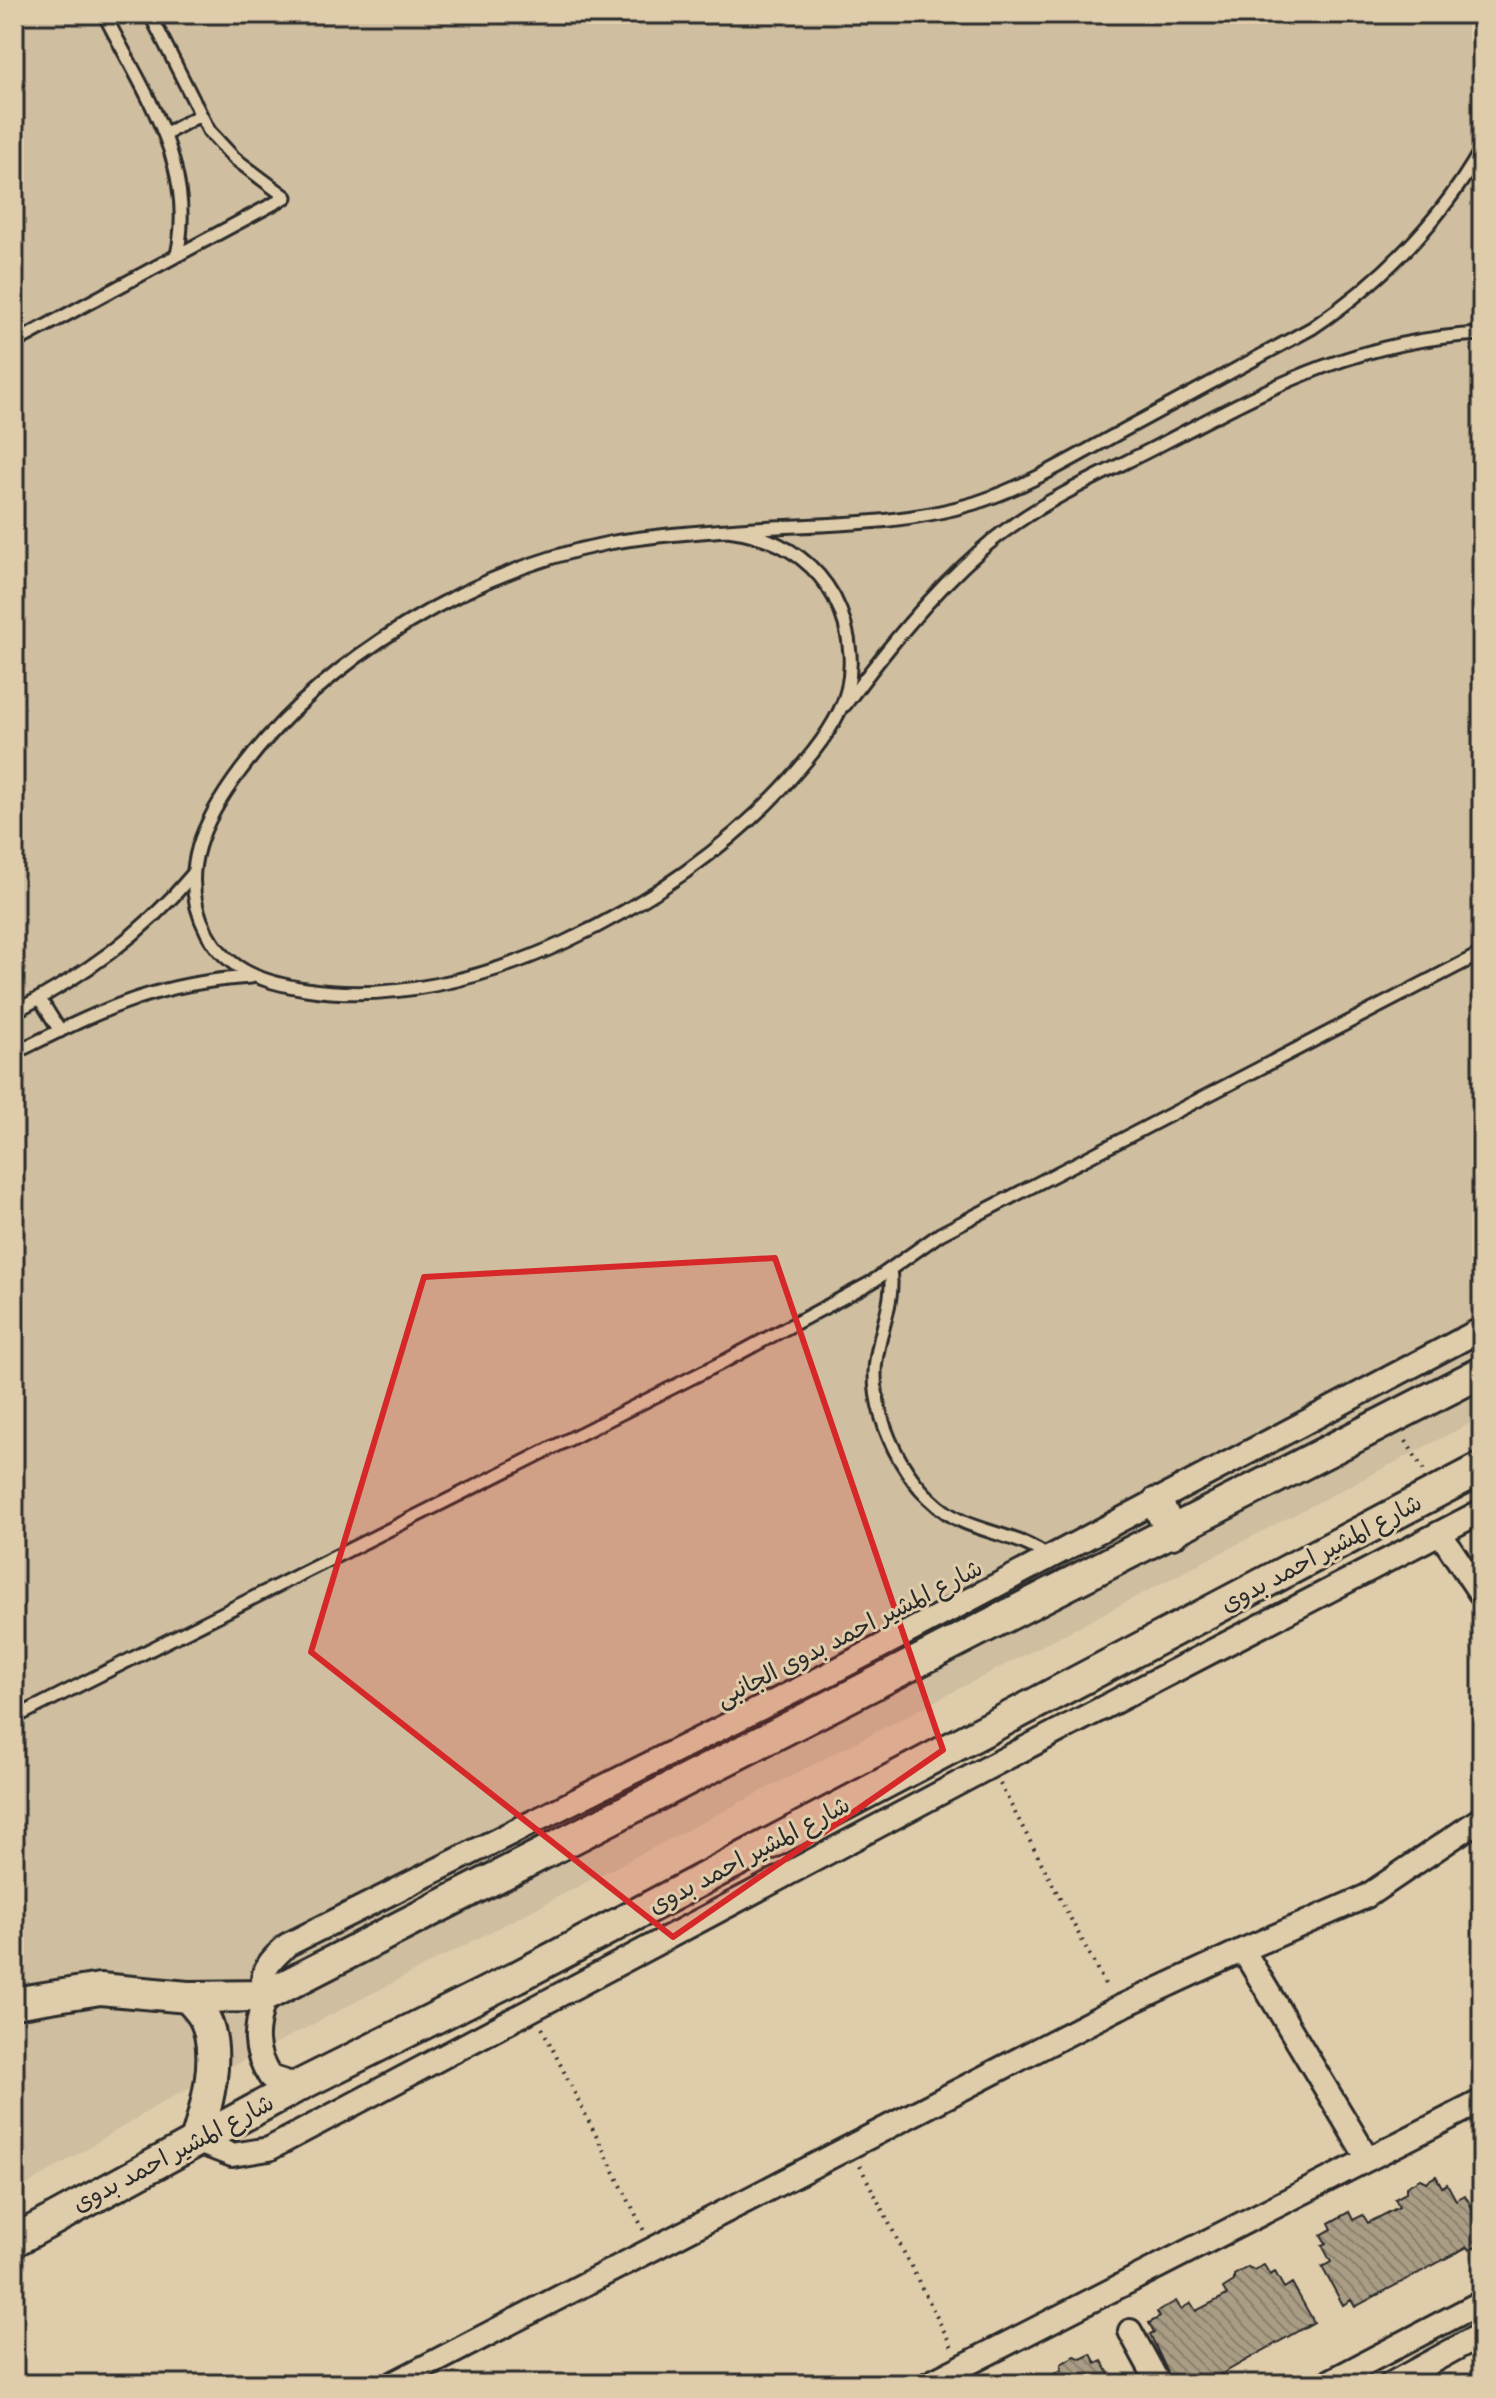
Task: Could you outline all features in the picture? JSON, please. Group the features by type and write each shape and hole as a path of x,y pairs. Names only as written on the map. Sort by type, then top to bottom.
{"street":[{"name":"شارع المشير احمد بدوى الجانبى","path":"298,2086 270,2077 256,2049 256,2019 265,1996 262,1978 271,1961 287,1945 1157,1503 1482,1329"},
{"path":"14,2003 100,1989 188,1997 265,1996 1482,1372"},
{"name":"شارع المشير احمد بدوى","path":"14,2241 298,2086 517,1977 1482,1468"},
{"path":"1157,1503 1172,1533"},
{"path":"188,1997 204,2017 211,2061 208,2103 196,2141 232,2155 269,2149 991,1766 1482,1511"},
{"path":"1440,1533 1482,1596"},
{"path":"392,2384 1118,2008 1367,1896 1482,1818"},
{"path":"1243,1950 1368,2159"},
{"path":"928,2384 1482,2101"},
{"path":"1325,2384 1482,2302"},
{"path":"1130,2331 1159,2384"},
{"path":"1391,2384 1482,2334"}],"lane":[{"path":"104,14 165,134 183,193 177,255"},
{"path":"14,343 286,197 234,158 200,115 150,14"},
{"path":"1482,57 1482,110"},
{"path":"165,134 200,115"},
{"path":"255,977 232,963 209,936 197,911 192,875 200,837 256,751 304,701 393,634 464,593 538,562 613,542 728,530 907,518 968,505 1026,483 1312,328 1343,307 1381,276 1424,232 1447,204 1482,148"},
{"path":"14,1053 157,990 189,982 255,977 329,992 404,989 503,965 578,936 654,894 728,840 792,777 895,641 959,571 1007,530 1060,496 1310,369 1379,347 1482,334"},
{"path":"728,530 749,533 787,548 811,568 831,592 840,610 850,650 848,682 840,711"},
{"path":"14,1012 40,999 123,945 192,875"},
{"path":"14,1718 725,1361 890,1270 940,1234 1482,953"},
{"path":"40,999 60,1031"},
{"path":"890,1270 891,1291 875,1369 878,1403 889,1435 914,1478 936,1504 965,1522 1024,1542 1050,1558"}],"path":[{"path":"1393,1418 1425,1472"},
{"path":"991,1766 1118,2008"},
{"path":"533,2010 652,2247"},
{"path":"850,2145 962,2367"}],"highlighted area":[{"path":"775,1258 943,1750 673,1937 311,1652 424,1277"}],"shaded area":[{"path":"14,14 1482,14 1482,1417 161,2103 14,2193"}],"building":[{"path":"1436,2176 1442,2187 1447,2184 1456,2200 1465,2195 1482,2226 1482,2244 1469,2250 1467,2247 1355,2307 1351,2300 1343,2305 1322,2267 1331,2262 1322,2245 1326,2243 1321,2235 1332,2229 1329,2223 1349,2212 1353,2220 1363,2215 1368,2223 1399,2207 1395,2199 1406,2193 1406,2187 1420,2179 1426,2182"},
{"path":"1264,2265 1270,2275 1275,2272 1284,2288 1292,2283 1314,2322 1204,2384 1173,2384 1150,2334 1154,2332 1149,2323 1160,2317 1157,2312 1176,2301 1181,2309 1191,2303 1196,2311 1227,2295 1223,2288 1234,2281 1234,2275 1248,2267 1254,2270"},
{"path":"1091,2354 1096,2364 1102,2361 1115,2384 1037,2384 1061,2370 1061,2364 1075,2356 1081,2359"}]}
